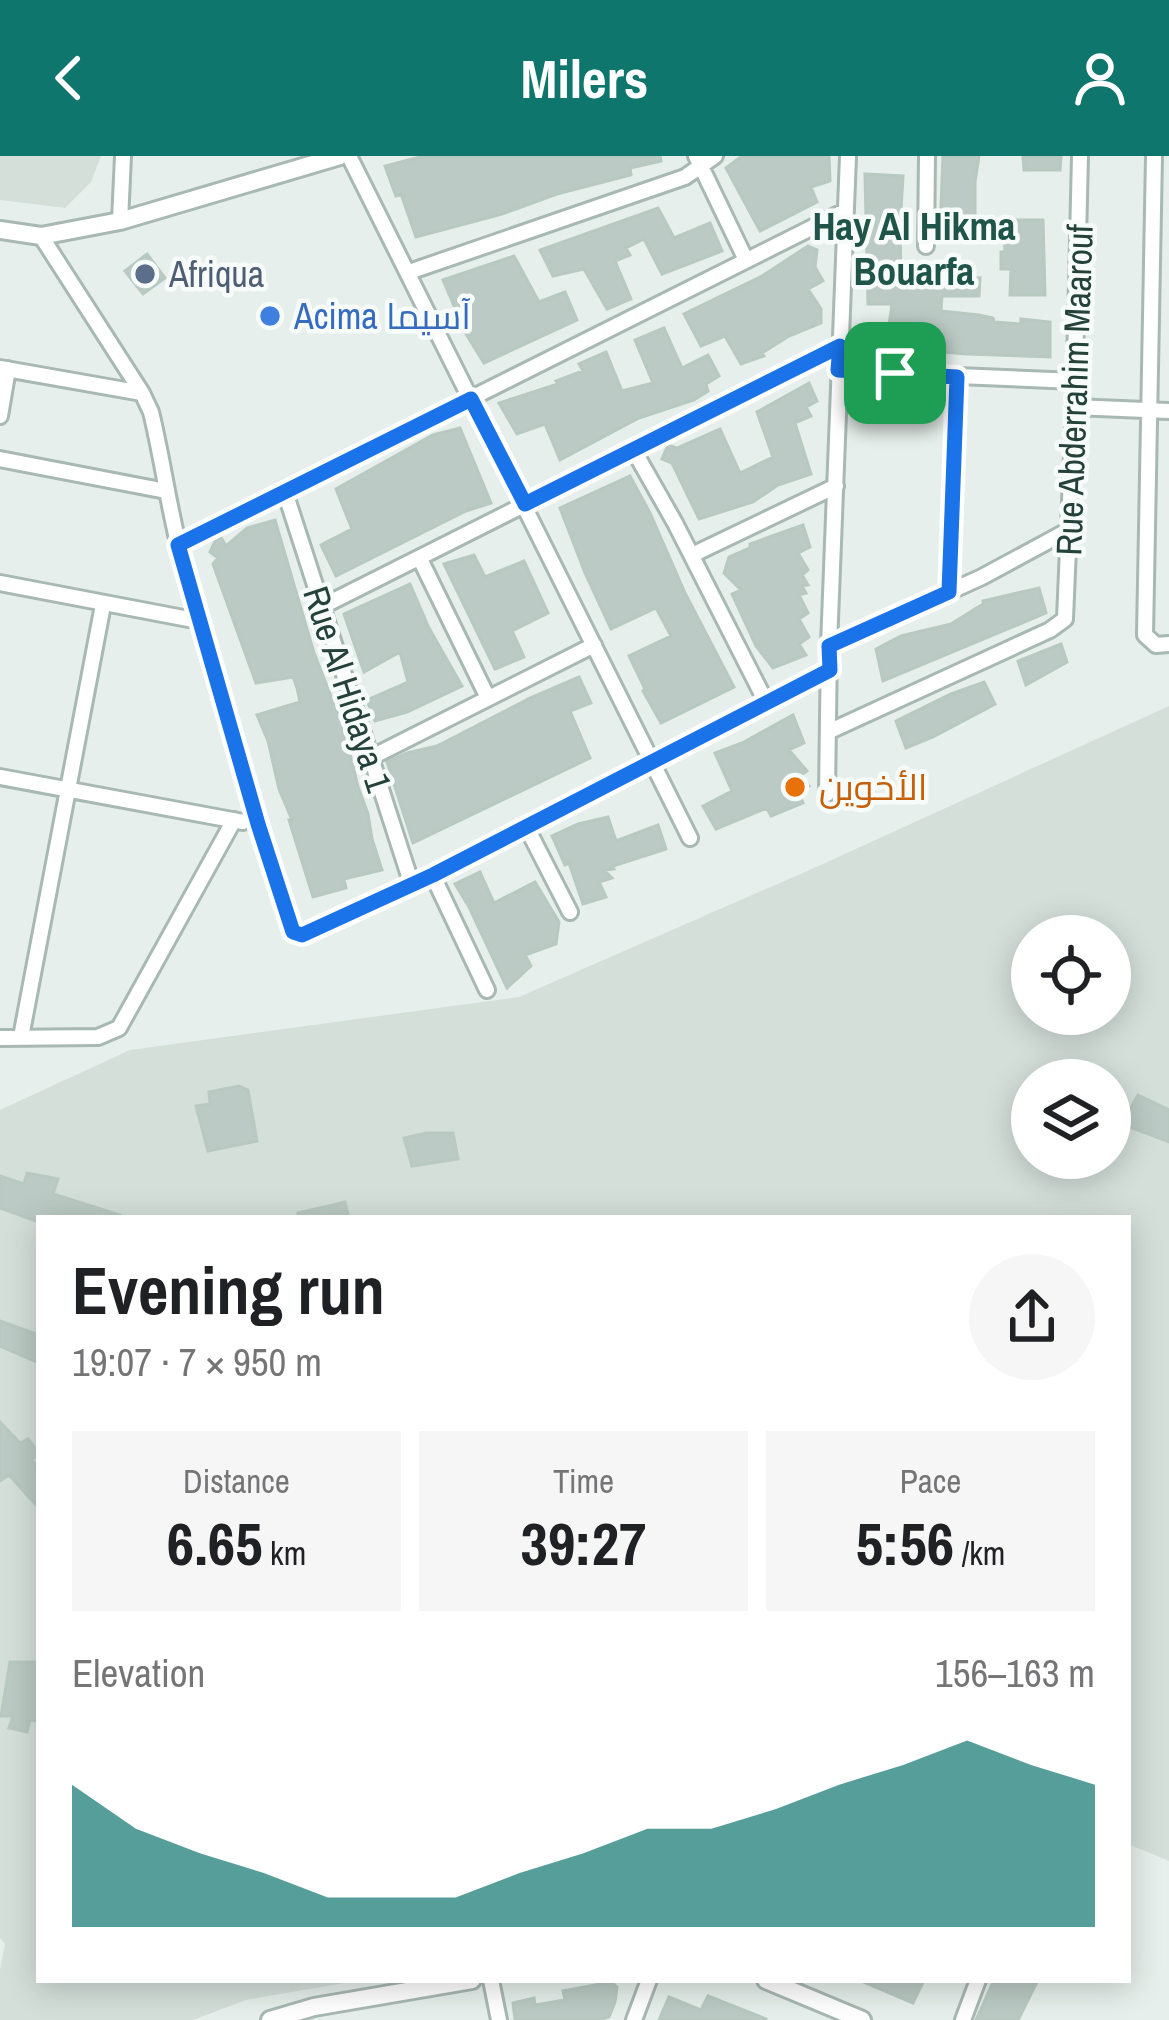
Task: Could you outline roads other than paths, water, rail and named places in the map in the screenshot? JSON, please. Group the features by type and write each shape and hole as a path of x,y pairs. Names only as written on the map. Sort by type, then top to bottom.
{"street":[{"path":"120,221 123,156"},
{"path":"0,230 41,236 120,221 344,156 409,272 690,838"},
{"path":"409,272 662,186 715,156"},
{"path":"827,794 848,156"},
{"path":"926,246 927,156"},
{"name":"Rue Abderrahim Maarouf","path":"830,731 1062,623 1067,612 1080,156"},
{"path":"1154,156 1145,635 1156,645 1169,644"},
{"path":"698,162 746,260"},
{"path":"178,545 845,211"},
{"path":"41,236 151,412 178,545 291,929 302,935 433,875 830,670"},
{"path":"321,607 840,346"},
{"path":"0,416 4,369 142,393"},
{"path":"838,370 1075,381"},
{"path":"949,592 957,377"},
{"path":"1074,406 1169,411"},
{"path":"634,449 766,702"},
{"path":"0,459 166,491"},
{"path":"692,555 836,486"},
{"name":"Rue Al Hidaya 1","path":"285,493 412,885"},
{"path":"829,646 949,592 1069,530"},
{"path":"420,559 488,698"},
{"path":"0,583 199,621"},
{"path":"21,1037 104,605"},
{"path":"372,757 594,645"},
{"path":"0,777 258,824"},
{"path":"0,1038 98,1037 119,1028 234,820"},
{"path":"527,828 570,912"},
{"path":"433,875 488,990"},
{"path":"270,2020 314,2007 454,1983"},
{"path":"492,1983 499,2020"},
{"path":"634,2020 648,1983"},
{"path":"773,1983 862,2020"},
{"path":"963,2020 977,1983"}],"place":[{"name":"Afriqua","path":"145,274"},
{"name":"Acima آسيما","path":"270,316"},
{"name":"الأخوين","path":"795,787"}],"district":[{"name":"Hay Al Hikma Bouarfa","path":"914,248"}]}
